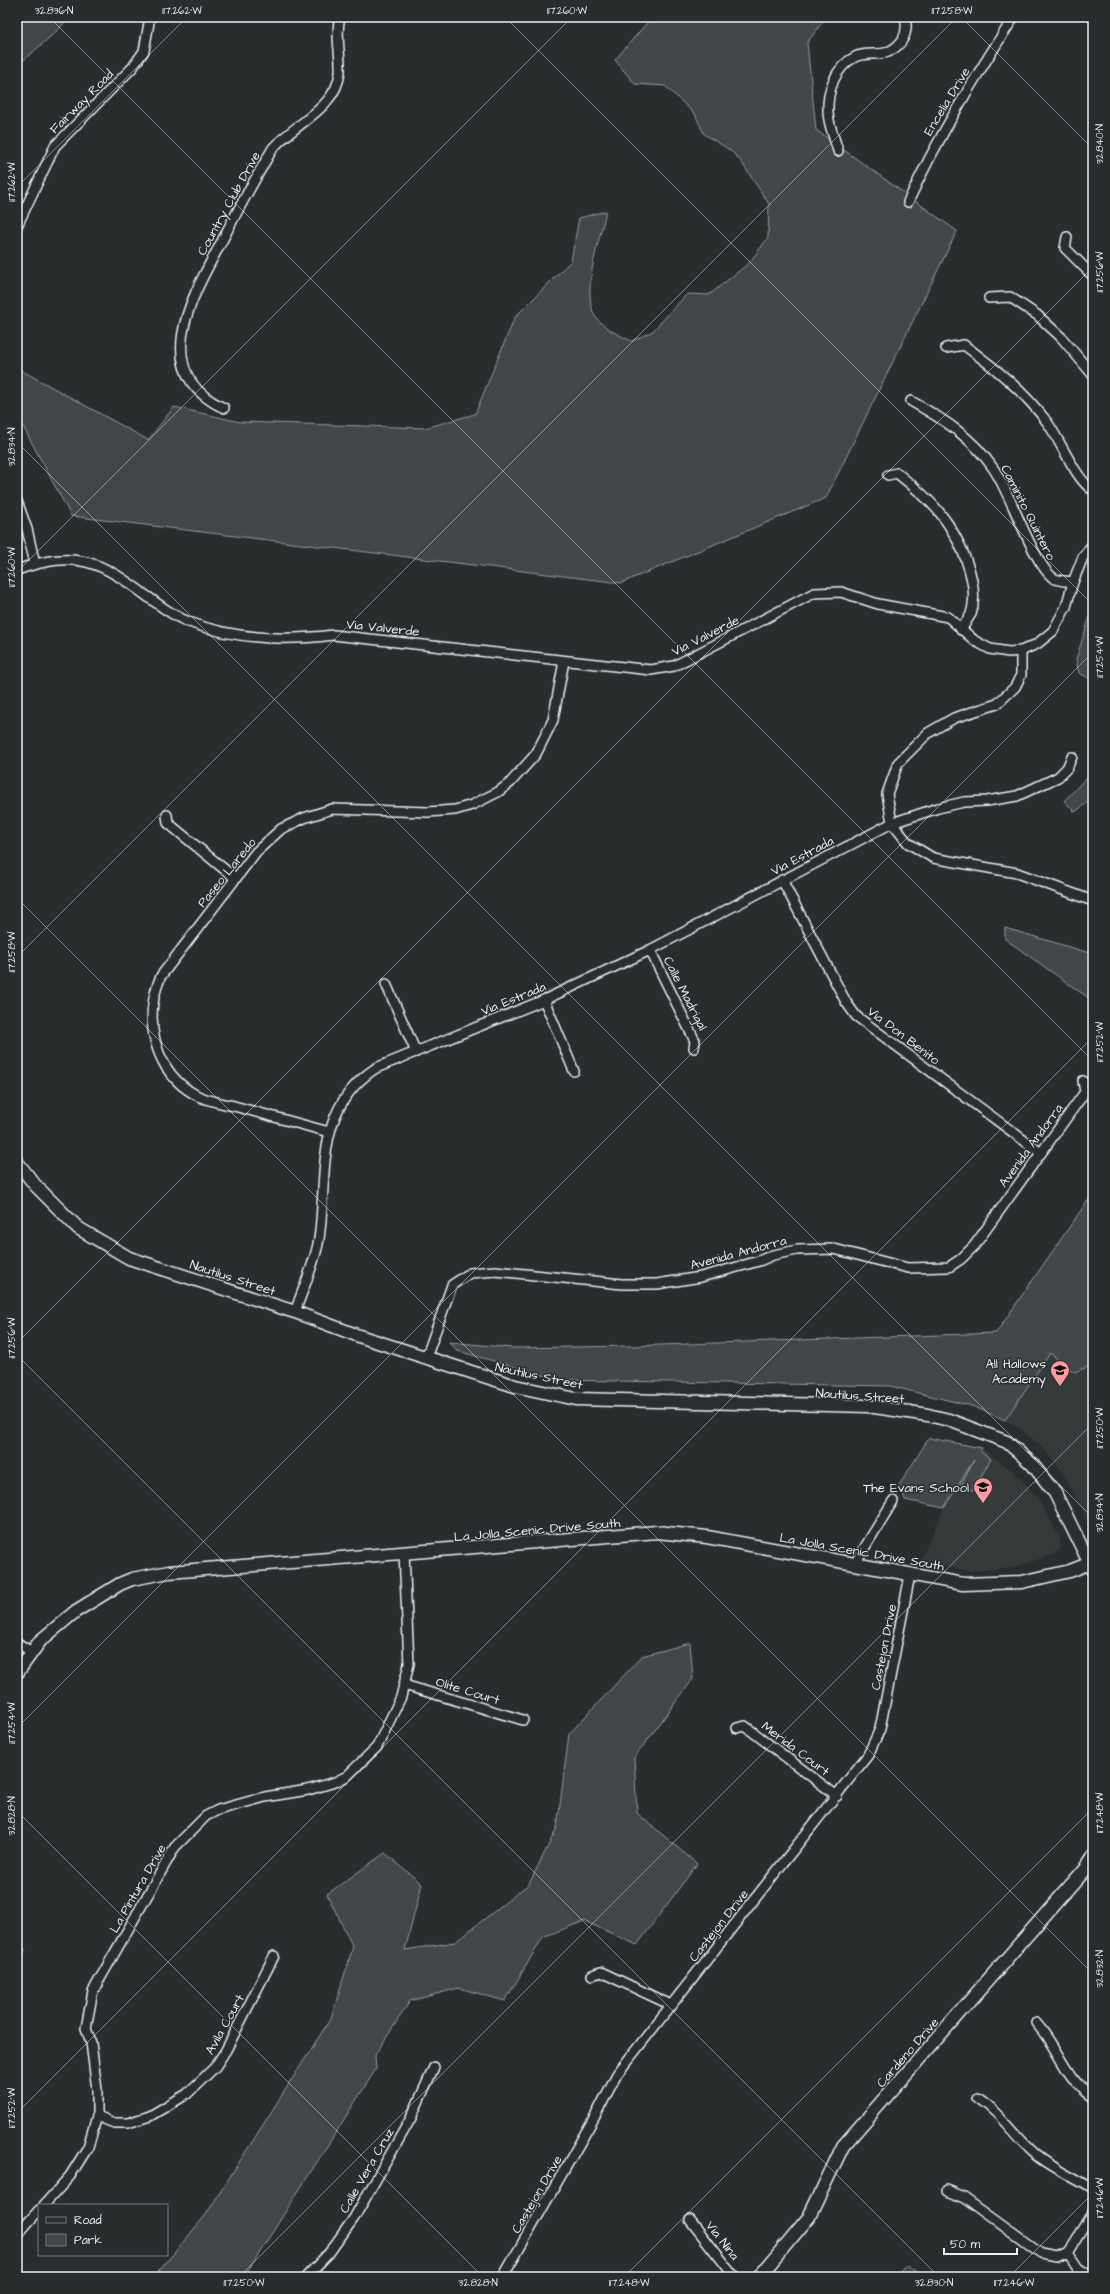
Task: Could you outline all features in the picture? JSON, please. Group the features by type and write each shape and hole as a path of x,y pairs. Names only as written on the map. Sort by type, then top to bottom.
{"street":[{"name":"Fairway Road","path":"17,226 55,146 133,67 144,51 150,17"},
{"name":"Country Club Drive","path":"224,408 210,401 199,392 190,380 181,354 184,321 195,291 273,148 283,136 320,108 334,94 340,73 337,28 340,17"},
{"path":"838,151 828,112 832,80 845,64 856,56 888,52 905,38 907,26 905,17"},
{"name":"Encelia Drive","path":"908,202 928,157 965,92 1014,17"},
{"path":"1067,237 1065,248 1093,276"},
{"path":"989,298 1010,297 1037,315 1062,337 1093,375"},
{"path":"946,348 964,345 1012,383 1047,422 1079,477 1093,490"},
{"name":"Caminito Quintero","path":"911,401 948,421 977,448 1006,488 1042,567 1055,579 1073,582"},
{"path":"888,476 897,473 923,494 941,514 958,542 974,588 971,613 961,630"},
{"path":"17,501 27,529 35,564"},
{"path":"1093,544 1083,557 1073,582 1066,607 1053,631 1037,644 1021,651 1021,675 1015,687 997,704 954,718 928,733 898,764 887,794 892,823 908,843 933,858 1017,873 1093,901"},
{"name":"Via Valverde","path":"17,570 35,564 64,558 98,565 116,573 168,612 188,622 208,628 262,638 296,639 333,635 651,670 674,666 814,593 841,592 878,604 948,617 975,642 990,649 1009,652 1021,651"},
{"name":"Paseo Laredo","path":"329,1132 198,1096 174,1078 158,1051 152,1032 152,1012 155,989 162,976 235,878 256,852 281,830 304,818 332,809 428,812 455,810 472,805 498,792 510,783 536,754 553,720 564,661"},
{"name":"Via Estrada","path":"295,1312 318,1241 324,1189 323,1170 329,1132 334,1116 349,1092 368,1073 544,1000 650,950 892,823 938,808 964,802 987,801 1017,796 1058,778 1067,768 1072,757"},
{"path":"168,815 168,823 235,878"},
{"name":"Via Don Benito","path":"782,880 846,1002 856,1016 1041,1153"},
{"name":"Calle Madrigal","path":"650,950 696,1041 694,1048"},
{"path":"386,984 416,1052"},
{"path":"544,1000 574,1071"},
{"name":"Avenida Andorra","path":"426,1358 452,1285 470,1273 495,1271 622,1284 658,1284 701,1277 759,1261 773,1255 797,1250 834,1249 908,1268 949,1267 961,1259 974,1246 1085,1092 1083,1081"},
{"name":"Nautilus Street","path":"17,1162 35,1186 78,1228 96,1240 129,1258 295,1312 359,1336 515,1386 576,1399 868,1406 928,1414 949,1420 1007,1442 1032,1464 1055,1493 1092,1564"},
{"path":"854,1565 893,1501"},
{"name":"La Jolla Scenic Drive South","path":"17,1673 40,1640 76,1611 120,1584 132,1579 169,1572 657,1532 707,1537 962,1584 1022,1582 1070,1571 1092,1564"},
{"name":"La Pintura Drive","path":"45,2204 70,2176 88,2147 97,2116 97,2090 91,2043 86,2028 93,1991 175,1847 206,1816 218,1810 265,1796 308,1790 347,1776 376,1747 401,1697 409,1664 404,1553"},
{"name":"Castejon Drive","path":"503,2277 598,2112 617,2074 868,1755 880,1729 910,1575"},
{"path":"17,1643 32,1652"},
{"name":"Olite Court","path":"404,1685 523,1720"},
{"name":"Merida Court","path":"737,1728 745,1726 837,1796"},
{"name":"Cardeno Drive","path":"760,2277 809,2217 843,2146 1085,1869 1093,1857"},
{"name":"Avila Court","path":"97,2116 114,2123 128,2123 150,2116 186,2094 215,2067 226,2050 274,1956"},
{"path":"592,1975 601,1972 671,2005"},
{"path":"1036,2023 1046,2034 1066,2072 1079,2086 1093,2097"},
{"name":"Calle Vera Cruz","path":"306,2277 329,2253 354,2218 411,2118 434,2067"},
{"path":"978,2098 994,2108 1014,2135 1034,2153 1093,2190"},
{"path":"947,2191 964,2198 1041,2254 1057,2257 1068,2252 1093,2212"},
{"path":"17,2235 38,2211"},
{"name":"Via Nina","path":"690,2220 736,2277"},
{"path":"1068,2252 1078,2267 1093,2277"}],"shaded area":[{"name":"All Hallows Academy","path":"1093,1289 1093,1528 1091,1527 1062,1471 1040,1445 1016,1426 1005,1420"},
{"name":"The Evans School","path":"929,1438 982,1448 1018,1475 1038,1499 1060,1538 1060,1549 1052,1555 1014,1567 971,1571 920,1562 944,1508 905,1500 903,1493 898,1487"}],"green space":[{"path":"17,17 69,17 59,29 17,66"},
{"path":"652,17 826,17 807,43 816,130 957,231 826,498 621,583 71,516 17,415 17,368 148,440 174,407 240,422 425,428 475,414 515,317 571,261 579,218 606,211 591,275 590,301 595,317 604,326 632,341 653,331 687,294 709,295 749,263 768,238 769,204 740,160 730,150 704,134 695,114 665,86 635,84 615,60"},
{"path":"1093,607 1093,680 1079,673 1076,659"},
{"path":"1093,771 1093,798 1075,812 1064,801"},
{"path":"1005,928 1093,954 1093,1001 1005,939"},
{"path":"1093,1193 1093,1365 1074,1372 1050,1353 1005,1420 972,1406 890,1386 561,1380 458,1351 449,1342 513,1348 633,1346 996,1333"},
{"path":"929,1438 982,1448 980,1451 991,1459 973,1490 961,1485 974,1460 944,1508 905,1500 903,1493 898,1487"},
{"path":"690,1643 693,1679 634,1758 637,1813 697,1864 637,1945 584,1921 543,1937 505,2001 459,1988 410,2001 375,2055 376,2069 244,2277 154,2277 205,2216 331,2018 353,1947 327,1894 385,1853 422,1884 405,1950 455,1942 529,1884 557,1828 569,1734 642,1656"},
{"path":"17,1945 25,1949 17,1980"},
{"path":"907,2265 924,2277 897,2277"}],"place":[{"name":"All Hallows Academy","path":"1060,1387"},
{"name":"The Evans School","path":"983,1504"}]}
